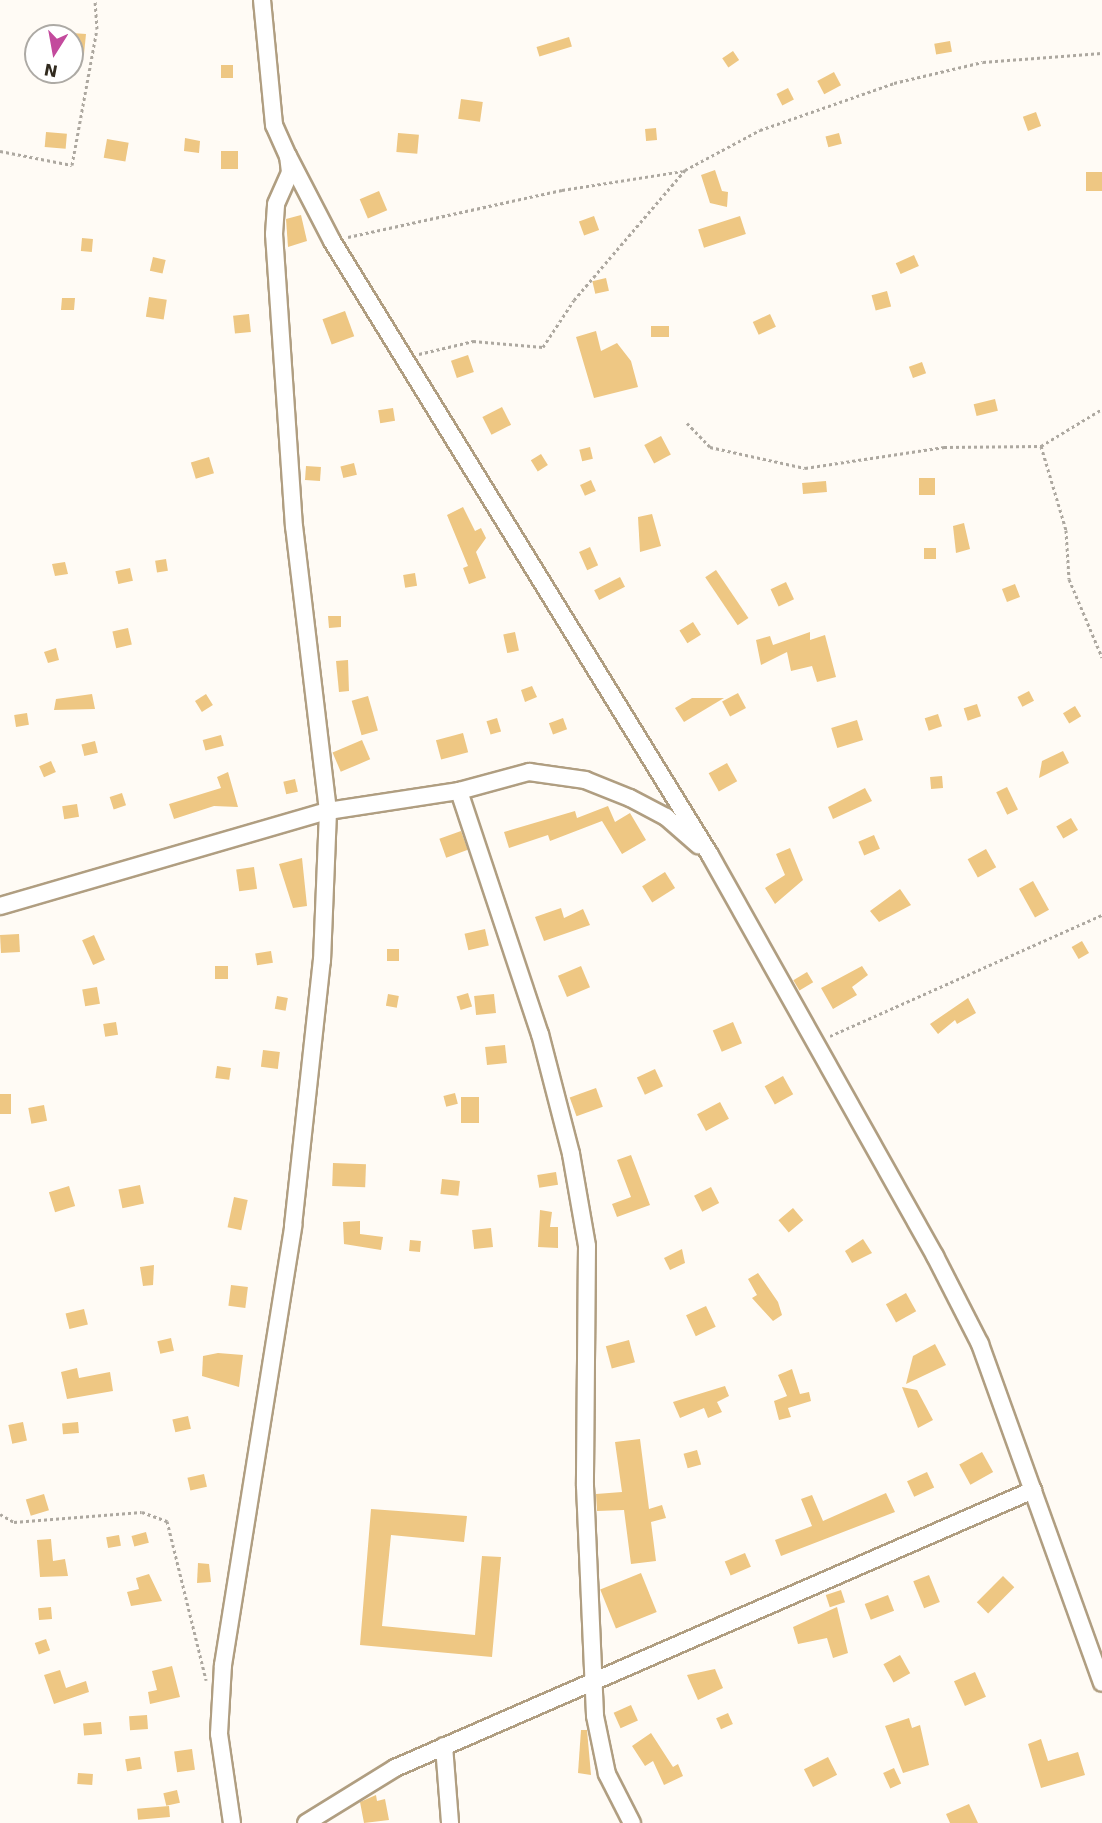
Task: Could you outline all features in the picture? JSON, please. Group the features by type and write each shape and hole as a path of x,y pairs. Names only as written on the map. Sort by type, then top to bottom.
{"street":[{"path":"262,0 271,105 288,156 332,241 710,855 818,1041 980,1344 1102,1683"},
{"path":"232,1823 219,1734 223,1665 293,1226 322,961 328,811 294,527 274,234 276,204 290,172 288,156"},
{"path":"0,906 328,811 459,791 530,772 585,780 666,817 710,855"},
{"path":"459,791 537,1024 571,1154 587,1246 585,1486 593,1684 607,1774 632,1823"},
{"path":"306,1823 395,1768 593,1684 1033,1490"},
{"path":"444,1746 450,1823"}],"path":[{"path":"0,151 72,165 97,29 95,0"},
{"path":"332,241 552,192 684,170 760,130 894,82 983,62 1102,53"},
{"path":"405,358 472,341 543,347 574,300 684,170"},
{"path":"687,423 710,447 805,468 944,447 1041,446 1102,409"},
{"path":"1041,446 1066,530 1069,579 1102,657"},
{"path":"818,1041 1102,915"},
{"path":"0,1514 14,1522 142,1512 167,1521 208,1689"}],"building":[{"path":"569,37 572,47 539,57 536,47"},
{"path":"950,41 952,52 936,55 934,44"},
{"path":"733,51 739,60 728,67 722,58"},
{"path":"221,65 233,65 233,78 221,78"},
{"path":"834,72 841,85 824,94 817,81"},
{"path":"788,88 794,100 782,105 776,94"},
{"path":"461,99 483,102 480,122 458,119"},
{"path":"1036,112 1041,126 1028,131 1023,117"},
{"path":"656,128 657,140 646,141 645,129"},
{"path":"46,132 67,134 66,149 45,147"},
{"path":"398,133 419,135 417,154 396,152"},
{"path":"839,133 842,144 828,147 825,137"},
{"path":"185,138 200,141 199,153 184,151"},
{"path":"107,139 129,143 125,162 104,158"},
{"path":"221,151 238,151 238,169 221,169"},
{"path":"715,170 722,191 728,192 727,207 710,203 701,175"},
{"path":"1086,172 1102,172 1102,191 1086,191"},
{"path":"379,191 387,210 368,219 360,199"},
{"path":"301,215 307,241 288,247 286,219"},
{"path":"594,216 599,230 584,236 579,221"},
{"path":"740,216 746,234 704,248 698,230"},
{"path":"82,238 93,239 92,252 81,251"},
{"path":"914,255 919,266 901,274 896,263"},
{"path":"153,257 166,260 163,274 150,271"},
{"path":"606,278 609,291 595,294 592,281"},
{"path":"887,291 891,306 876,311 872,295"},
{"path":"149,297 167,300 164,320 146,317"},
{"path":"62,298 75,298 74,310 61,310"},
{"path":"345,311 354,336 332,345 322,319"},
{"path":"249,314 251,332 235,334 233,316"},
{"path":"770,314 776,327 759,335 753,322"},
{"path":"651,326 669,326 669,337 651,337"},
{"path":"596,331 601,351 617,343 631,361 638,387 594,398 576,337"},
{"path":"468,355 474,372 457,378 451,361"},
{"path":"922,362 926,373 913,378 909,367"},
{"path":"995,399 998,411 977,416 974,404"},
{"path":"502,407 511,425 491,435 482,417"},
{"path":"393,408 395,421 380,423 378,410"},
{"path":"661,436 671,455 654,463 644,445"},
{"path":"590,447 593,459 582,461 579,450"},
{"path":"541,454 548,465 538,471 531,460"},
{"path":"209,457 214,473 196,479 191,463"},
{"path":"354,463 357,475 343,478 340,466"},
{"path":"306,466 321,467 320,481 305,480"},
{"path":"919,478 935,478 935,495 919,495"},
{"path":"591,480 596,491 585,496 580,485"},
{"path":"826,481 827,492 803,494 802,483"},
{"path":"463,507 475,531 481,528 486,538 476,552 486,578 469,584 463,568 468,566 447,515"},
{"path":"652,514 661,546 640,552 638,517"},
{"path":"964,523 970,549 956,553 953,526"},
{"path":"590,547 598,565 587,570 579,552"},
{"path":"924,548 936,548 936,559 924,559"},
{"path":"166,559 168,571 157,573 155,561"},
{"path":"65,562 68,574 55,576 52,564"},
{"path":"130,568 133,581 118,584 115,571"},
{"path":"716,570 748,618 738,625 705,577"},
{"path":"415,573 417,586 405,588 403,575"},
{"path":"620,577 625,587 599,600 594,590"},
{"path":"786,582 794,599 779,606 771,589"},
{"path":"1015,584 1020,597 1007,602 1002,589"},
{"path":"328,616 341,616 341,627 329,628"},
{"path":"693,622 701,635 687,643 679,630"},
{"path":"128,628 132,645 116,648 112,632"},
{"path":"515,632 519,651 507,653 503,634"},
{"path":"810,632 810,640 825,635 836,677 817,682 812,666 791,671 787,652 761,665 756,640 770,636 773,645"},
{"path":"56,648 59,660 48,663 44,652"},
{"path":"348,660 349,691 339,692 336,661"},
{"path":"532,686 537,697 525,702 521,690"},
{"path":"1029,691 1034,701 1022,707 1017,697"},
{"path":"738,693 746,708 730,716 722,701"},
{"path":"92,694 95,709 54,710 56,699"},
{"path":"206,694 213,705 202,712 195,701"},
{"path":"368,696 378,731 362,735 352,701"},
{"path":"692,698 724,698 684,722 675,708"},
{"path":"977,704 981,716 968,721 964,708"},
{"path":"1075,706 1081,716 1069,723 1063,713"},
{"path":"27,713 29,725 16,727 14,715"},
{"path":"938,714 942,726 929,731 925,718"},
{"path":"497,718 501,731 491,735 486,721"},
{"path":"563,718 567,729 553,734 549,723"},
{"path":"857,720 863,740 837,748 831,728"},
{"path":"463,733 468,752 441,760 436,740"},
{"path":"221,735 224,746 205,751 203,740"},
{"path":"362,740 370,759 341,772 333,753"},
{"path":"95,741 98,753 84,756 81,744"},
{"path":"1063,751 1069,763 1039,778 1042,761"},
{"path":"51,761 56,772 44,777 39,766"},
{"path":"727,763 737,781 719,792 709,773"},
{"path":"228,772 238,807 214,806 174,819 169,804 221,788 217,777"},
{"path":"942,776 943,788 931,789 930,777"},
{"path":"295,779 298,792 286,794 283,782"},
{"path":"1007,787 1018,809 1007,815 996,792"},
{"path":"865,788 872,801 833,819 828,807"},
{"path":"122,793 126,805 114,809 110,797"},
{"path":"77,804 79,817 64,819 62,806"},
{"path":"608,806 615,822 630,813 646,840 622,854 602,821 550,841 548,835 509,848 504,832 575,811 577,818"},
{"path":"1071,818 1078,830 1063,839 1056,826"},
{"path":"461,831 468,850 446,858 439,839"},
{"path":"874,835 880,849 864,855 858,842"},
{"path":"790,848 803,880 775,904 765,888 785,875 776,854"},
{"path":"986,849 996,867 978,878 968,859"},
{"path":"302,858 307,906 293,908 279,864"},
{"path":"254,867 257,889 239,891 236,870"},
{"path":"665,872 675,888 652,902 642,886"},
{"path":"1033,881 1049,910 1035,918 1019,889"},
{"path":"900,889 911,905 879,922 870,911"},
{"path":"561,908 564,918 583,909 590,925 544,941 535,917"},
{"path":"485,929 489,946 468,950 465,934"},
{"path":"19,934 20,952 1,953 0,935"},
{"path":"94,935 105,960 93,965 82,940"},
{"path":"1082,941 1089,953 1079,959 1072,947"},
{"path":"387,949 399,949 399,961 387,961"},
{"path":"271,951 273,963 257,965 255,954"},
{"path":"215,966 228,966 228,979 215,979"},
{"path":"581,966 590,987 567,997 558,976"},
{"path":"862,966 868,975 852,987 857,995 833,1009 821,988"},
{"path":"807,972 813,982 799,991 793,980"},
{"path":"97,987 100,1004 85,1006 82,990"},
{"path":"468,993 472,1006 461,1010 457,997"},
{"path":"388,994 399,996 397,1008 386,1006"},
{"path":"494,994 496,1013 476,1015 474,996"},
{"path":"277,996 288,998 286,1011 275,1009"},
{"path":"968,998 976,1013 957,1024 955,1020 938,1034 930,1024"},
{"path":"116,1022 118,1035 105,1037 103,1024"},
{"path":"733,1022 742,1043 722,1052 713,1031"},
{"path":"505,1045 507,1063 487,1065 485,1047"},
{"path":"263,1050 280,1052 278,1069 261,1067"},
{"path":"217,1066 231,1068 229,1080 215,1078"},
{"path":"655,1069 663,1086 645,1095 637,1077"},
{"path":"783,1076 793,1094 775,1105 765,1086"},
{"path":"596,1088 603,1107 577,1116 570,1098"},
{"path":"455,1093 458,1104 446,1107 443,1096"},
{"path":"0,1094 11,1094 11,1114 0,1114"},
{"path":"461,1097 479,1097 479,1123 461,1123"},
{"path":"720,1102 729,1119 706,1131 697,1114"},
{"path":"44,1105 47,1121 31,1124 28,1108"},
{"path":"631,1155 650,1205 617,1217 612,1204 631,1197 617,1160"},
{"path":"333,1163 366,1164 365,1187 332,1186"},
{"path":"556,1172 558,1185 539,1188 537,1175"},
{"path":"442,1179 460,1181 458,1196 440,1194"},
{"path":"140,1185 144,1204 122,1208 118,1190"},
{"path":"69,1186 75,1206 55,1212 49,1192"},
{"path":"711,1187 719,1203 702,1212 694,1196"},
{"path":"234,1197 248,1200 241,1230 228,1227"},
{"path":"793,1208 803,1220 789,1232 778,1220"},
{"path":"540,1210 552,1212 550,1227 558,1227 558,1248 538,1247"},
{"path":"360,1221 360,1234 383,1237 381,1250 344,1244 343,1222"},
{"path":"491,1228 493,1247 474,1249 472,1230"},
{"path":"863,1239 872,1253 852,1263 845,1251"},
{"path":"410,1240 421,1241 420,1252 409,1251"},
{"path":"682,1249 685,1263 670,1270 664,1258"},
{"path":"154,1265 153,1285 143,1286 140,1267"},
{"path":"758,1273 778,1302 782,1315 773,1321 752,1298 757,1295 748,1279"},
{"path":"231,1285 248,1287 245,1308 228,1306"},
{"path":"906,1293 916,1311 896,1323 886,1304"},
{"path":"706,1306 716,1327 696,1336 686,1315"},
{"path":"84,1309 88,1325 69,1329 66,1314"},
{"path":"171,1338 174,1351 160,1354 157,1341"},
{"path":"629,1340 635,1362 612,1368 606,1346"},
{"path":"935,1344 946,1365 906,1384 913,1356"},
{"path":"218,1353 243,1355 239,1387 202,1376 203,1356"},
{"path":"77,1368 79,1378 110,1372 113,1391 67,1399 61,1372"},
{"path":"792,1369 800,1394 809,1392 811,1401 788,1408 791,1417 779,1420 774,1401 787,1396 778,1375"},
{"path":"725,1386 729,1396 717,1402 722,1412 708,1418 704,1408 680,1418 673,1402"},
{"path":"902,1387 917,1390 933,1420 918,1428"},
{"path":"188,1416 191,1429 175,1432 172,1420"},
{"path":"23,1422 27,1441 12,1444 8,1425"},
{"path":"78,1422 79,1433 63,1434 62,1423"},
{"path":"640,1439 649,1509 662,1505 666,1518 651,1522 656,1561 631,1564 624,1510 597,1511 596,1494 622,1492 615,1442"},
{"path":"697,1450 701,1464 688,1468 684,1454"},
{"path":"982,1452 993,1472 970,1485 959,1465"},
{"path":"927,1472 934,1487 914,1497 907,1481"},
{"path":"204,1474 207,1487 190,1490 187,1478"},
{"path":"886,1493 895,1512 781,1556 775,1540 812,1526 801,1499 812,1495 823,1521"},
{"path":"44,1494 49,1510 31,1516 26,1500"},
{"path":"371,1509 467,1516 464,1542 391,1535 382,1626 475,1635 482,1556 501,1557 492,1657 360,1645"},
{"path":"146,1532 149,1543 134,1547 132,1536"},
{"path":"119,1535 121,1546 108,1548 106,1537"},
{"path":"51,1539 53,1561 65,1559 68,1576 40,1577 37,1540"},
{"path":"745,1553 751,1567 731,1575 725,1562"},
{"path":"198,1563 209,1564 211,1582 197,1583"},
{"path":"641,1573 657,1612 616,1628 600,1589"},
{"path":"149,1574 162,1601 131,1606 127,1592 139,1589 136,1578"},
{"path":"929,1575 940,1602 924,1608 913,1581"},
{"path":"1003,1576 1014,1587 988,1613 977,1602"},
{"path":"841,1590 845,1602 830,1607 826,1595"},
{"path":"888,1595 894,1611 871,1620 865,1604"},
{"path":"51,1607 52,1619 39,1620 38,1608"},
{"path":"837,1607 848,1653 833,1658 827,1638 798,1644 793,1627"},
{"path":"46,1639 50,1650 39,1654 35,1643"},
{"path":"900,1655 910,1673 894,1683 883,1664"},
{"path":"172,1666 180,1697 150,1704 148,1692 157,1690 152,1671"},
{"path":"715,1669 723,1688 698,1700 687,1675"},
{"path":"60,1670 66,1688 86,1681 89,1692 54,1704 44,1675"},
{"path":"975,1672 986,1697 965,1706 954,1681"},
{"path":"631,1705 638,1721 621,1728 614,1713"},
{"path":"728,1713 733,1724 721,1729 716,1718"},
{"path":"147,1715 148,1729 130,1730 129,1716"},
{"path":"909,1718 912,1728 920,1725 929,1765 903,1773 885,1726"},
{"path":"101,1722 102,1734 84,1736 83,1724"},
{"path":"581,1730 587,1730 591,1775 578,1773"},
{"path":"651,1733 673,1767 678,1764 683,1776 664,1785 653,1761 645,1766 632,1746"},
{"path":"1041,1739 1048,1761 1078,1752 1085,1775 1041,1788 1028,1744"},
{"path":"192,1749 195,1770 177,1772 174,1752"},
{"path":"140,1757 142,1769 127,1771 125,1759"},
{"path":"828,1757 837,1775 813,1787 804,1769"},
{"path":"894,1768 901,1783 890,1788 883,1773"},
{"path":"78,1773 93,1774 92,1785 77,1784"},
{"path":"177,1790 180,1803 166,1806 163,1793"},
{"path":"376,1795 377,1801 385,1799 389,1820 364,1823 360,1802"},
{"path":"969,1804 978,1823 950,1823 946,1814"},
{"path":"169,1806 170,1817 138,1820 137,1809"}]}
